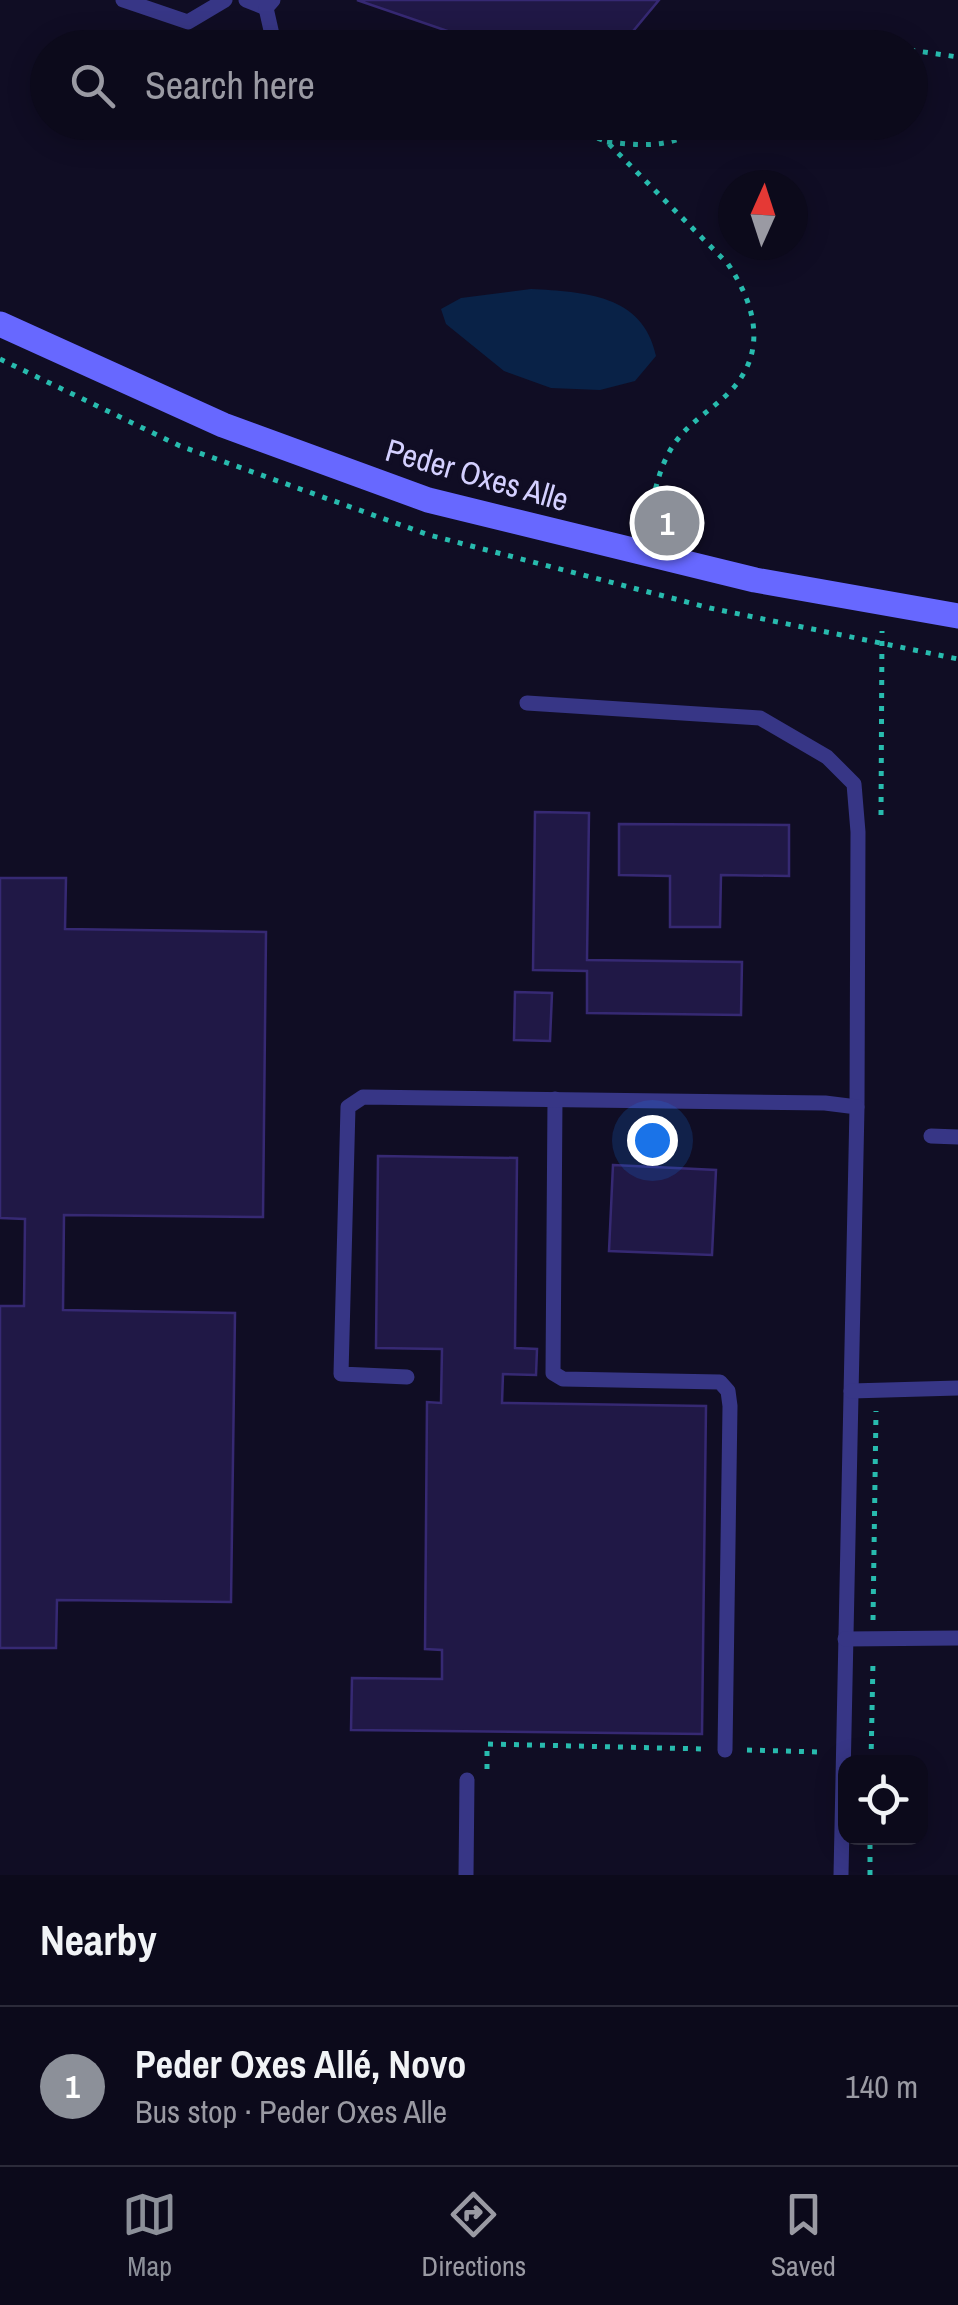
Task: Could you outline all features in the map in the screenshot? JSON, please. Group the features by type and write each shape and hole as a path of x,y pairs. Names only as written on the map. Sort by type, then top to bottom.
{"street":[{"name":"Peder Oxes Alle","path":"0,324 223,425 428,500 755,580 958,616"}],"lane":[{"path":"123,0 188,22 225,0"},
{"path":"246,0 269,4 272,30"},
{"path":"528,703 760,718 827,757 854,784 858,832 857,1107 841,1875"},
{"path":"407,1377 341,1374 348,1107 363,1097 825,1103 857,1107"},
{"path":"555,1099 553,1373 562,1379 720,1382 728,1391 725,1750"},
{"path":"931,1136 958,1137"},
{"path":"851,1391 958,1388"},
{"path":"846,1639 958,1638"},
{"path":"466,1875 467,1780"}],"path":[{"path":"928,53 958,57"},
{"path":"602,140 641,146 683,140"},
{"path":"607,142 728,264 744,287 756,327 750,364 734,387 681,435 666,458 655,489 642,554 640,590"},
{"path":"467,1780 486,1777 487,1744 843,1752"},
{"path":"870,1845 870,1875"}],"water":[{"path":"531,289 590,295 625,308 649,335 656,356 635,381 600,390 551,388 504,371 446,324 441,309 461,298"}],"building":[{"path":"357,0 659,0 634,30 444,30"},
{"path":"535,812 589,813 587,960 742,962 741,1015 587,1013 587,971 533,970"},
{"path":"619,824 789,825 789,876 721,875 720,927 670,927 670,876 619,875"},
{"path":"0,878 66,878 65,929 266,932 263,1217 64,1215 63,1310 235,1313 231,1602 57,1600 56,1648 0,1648 0,1306 24,1306 25,1219 0,1218"},
{"path":"515,992 552,993 550,1041 514,1040"},
{"path":"378,1156 517,1158 515,1348 537,1349 536,1375 503,1374 502,1403 706,1406 702,1734 351,1730 352,1678 442,1679 442,1650 425,1649 427,1402 441,1403 442,1349 376,1348"},
{"path":"613,1165 716,1170 712,1255 609,1251"}],"place":[{"name":"Peder Oxes Allé, Novo","path":"667,523"}]}
